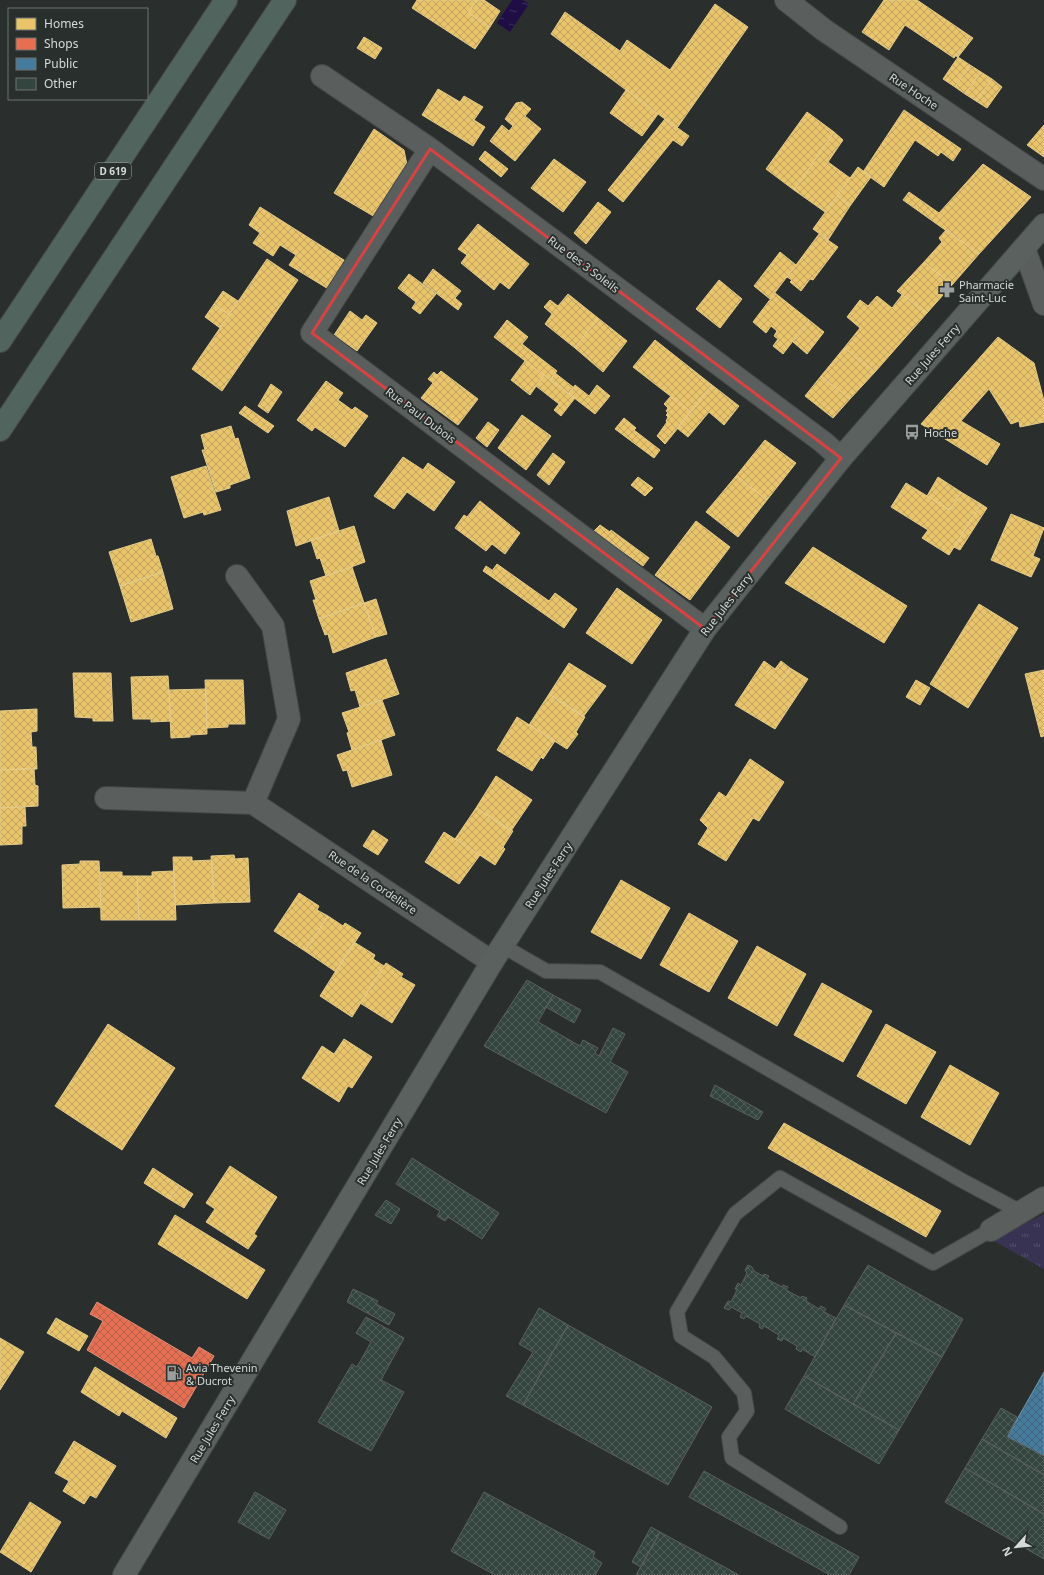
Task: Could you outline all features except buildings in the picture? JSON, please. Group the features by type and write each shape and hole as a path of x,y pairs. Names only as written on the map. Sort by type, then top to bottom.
{"highway":[{"name":"D 619","path":"0,342 226,0"},
{"path":"0,430 285,0"}],"street":[{"name":"Rue Hoche","path":"786,0 824,30 1044,179"},
{"name":"Rue des 3 Soleils","path":"322,76 430,149 823,442 841,458"},
{"name":"Rue Paul Dubois","path":"430,149 312,333 705,629"},
{"name":"Rue Jules Ferry","path":"124,1575 498,954 705,629 841,458 1044,225"},
{"path":"1024,248 1044,304"},
{"path":"106,798 253,803 289,719 272,626 237,576"},
{"name":"Rue de la Cordelière","path":"253,803 498,954"},
{"path":"991,1230 1044,1198"}],"lane":[{"path":"498,954 546,971 600,972 961,1180 1020,1212"},
{"path":"840,1527 732,1458 729,1437 747,1412 744,1394 714,1357 681,1336 677,1312 735,1214 780,1178 933,1263 991,1230"}],"highlighted area":[{"path":"430,149 841,458 705,629 312,333"}],"green space":[{"path":"1044,1214 1044,1269 992,1240"}],"water":[{"path":"512,0 523,0 529,4 510,32 497,23"}],"place":[{"name":"Pharmacie Saint-Luc","path":"947,290"},
{"name":"Hoche","path":"912,432"},
{"name":"Avia Thevenin & Ducrot","path":"174,1373"}]}
